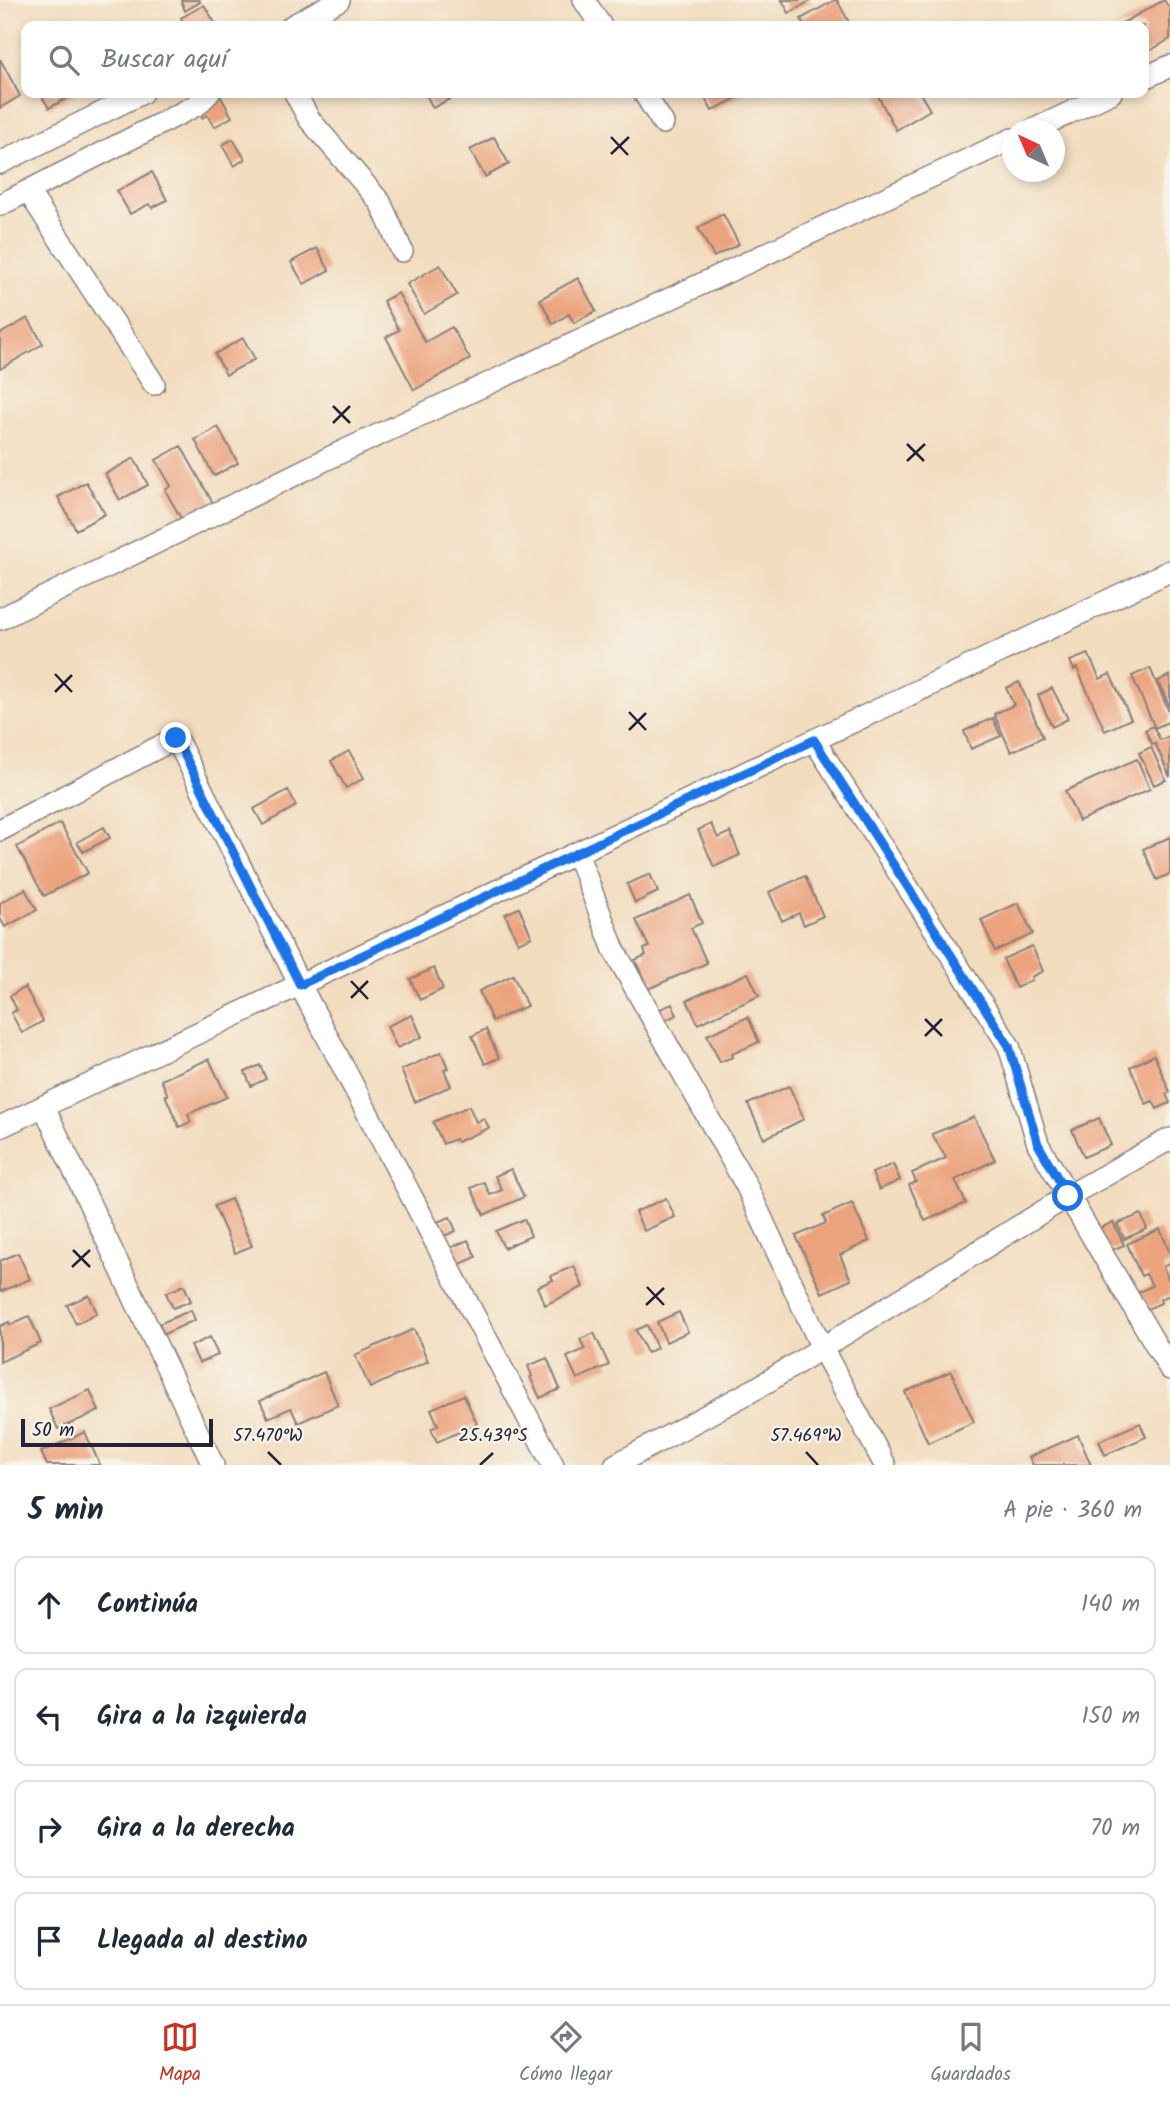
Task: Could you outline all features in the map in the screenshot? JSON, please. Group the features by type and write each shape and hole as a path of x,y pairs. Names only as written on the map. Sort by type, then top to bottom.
{"street":[{"path":"301,21 339,0"},
{"path":"584,0 598,21"},
{"path":"1149,76 1170,66"},
{"path":"0,163 132,98"},
{"path":"0,205 198,106 205,98"},
{"path":"298,98 309,120 380,202 402,251"},
{"path":"647,98 663,123"},
{"path":"1056,119 1100,98"},
{"path":"0,619 333,456 1002,144"},
{"path":"28,191 154,384"},
{"path":"0,1127 1170,571"},
{"path":"0,830 176,738 300,985 553,1465"},
{"path":"814,740 1009,1046 1038,1144 1170,1369"},
{"path":"578,853 614,950 746,1185 822,1348 885,1465"},
{"path":"44,1107 213,1465"},
{"path":"615,1465 757,1388 1068,1196 1170,1139"}],"building":[{"path":"181,0 199,0 200,2 185,11"},
{"path":"782,0 812,0 789,13"},
{"path":"837,0 848,21 802,21 801,19"},
{"path":"1164,0 1170,9 1170,39 1149,51 1149,21 1126,21"},
{"path":"204,5 214,21 182,21 181,18"},
{"path":"0,59 20,96 0,108"},
{"path":"43,98 68,98 49,108"},
{"path":"222,98 232,117 214,127 207,115 202,118 197,110"},
{"path":"428,98 452,98 433,108"},
{"path":"705,98 737,98 712,111"},
{"path":"879,98 923,98 930,110 896,130"},
{"path":"494,137 509,164 485,177 470,150"},
{"path":"233,139 245,159 234,166 222,145"},
{"path":"152,172 167,200 152,208 149,204 130,214 117,191"},
{"path":"723,214 739,244 714,257 698,228"},
{"path":"317,248 329,270 304,284 291,262"},
{"path":"440,265 457,295 424,314 407,284"},
{"path":"578,278 596,311 574,323 569,314 553,324 540,299"},
{"path":"398,293 425,342 452,327 470,359 414,390 386,337 399,330 383,301"},
{"path":"28,318 43,344 0,369 0,334"},
{"path":"243,338 255,359 226,375 215,354"},
{"path":"218,427 238,463 214,476 195,440"},
{"path":"181,446 214,505 183,522 165,490 171,486 156,460"},
{"path":"134,458 148,485 120,500 105,474"},
{"path":"86,482 105,514 76,530 58,497"},
{"path":"1088,654 1100,679 1110,674 1131,719 1105,731 1077,668 1074,670 1070,661"},
{"path":"1150,668 1170,714 1170,721 1155,728 1132,676"},
{"path":"1170,675 1170,708 1158,681"},
{"path":"1019,682 1043,737 1011,752 994,714 1014,705 1006,688"},
{"path":"1052,688 1068,719 1052,727 1038,695"},
{"path":"993,718 1001,736 971,749 964,731"},
{"path":"1153,726 1160,740 1170,736 1170,777 1155,743 1152,744 1145,730"},
{"path":"1151,747 1166,780 1154,785 1139,753"},
{"path":"349,751 364,778 346,788 331,761"},
{"path":"1137,759 1150,789 1079,821 1065,791"},
{"path":"288,790 296,806 263,825 254,809"},
{"path":"60,823 88,873 44,896 17,847"},
{"path":"711,824 718,838 730,832 740,855 714,867 698,830"},
{"path":"104,827 110,838 83,852 77,842"},
{"path":"1170,837 1170,874 1157,880 1143,849"},
{"path":"650,874 658,892 635,903 627,884"},
{"path":"805,876 823,916 804,925 799,913 782,921 769,892"},
{"path":"25,889 37,910 5,927 0,918 0,903"},
{"path":"690,895 702,923 691,928 707,963 648,989 635,960 646,955 644,949 649,947 636,920"},
{"path":"1018,903 1033,934 995,951 981,920"},
{"path":"519,908 532,937 518,943 505,914"},
{"path":"1032,946 1043,971 1016,988 1003,959"},
{"path":"434,968 443,989 420,1000 410,979"},
{"path":"748,973 759,996 698,1024 687,1000"},
{"path":"513,975 527,1006 492,1021 479,991"},
{"path":"25,987 43,1021 22,1033 11,1013 17,1010 10,996"},
{"path":"672,1004 677,1015 656,1024 651,1013"},
{"path":"412,1015 422,1037 397,1048 387,1026"},
{"path":"748,1017 759,1042 720,1062 707,1035"},
{"path":"486,1029 499,1058 485,1064 472,1036"},
{"path":"441,1052 448,1068 444,1070 451,1086 415,1102 401,1070"},
{"path":"1154,1055 1170,1092 1166,1094 1170,1103 1157,1109 1153,1101 1146,1104 1130,1067"},
{"path":"209,1059 227,1097 188,1114 191,1122 179,1127 161,1080"},
{"path":"260,1065 266,1079 251,1086 245,1072"},
{"path":"789,1086 804,1119 764,1139 748,1104"},
{"path":"469,1106 476,1122 484,1118 489,1128 457,1142 455,1139 443,1144 433,1122"},
{"path":"974,1117 995,1160 955,1180 966,1203 925,1221 909,1185 916,1182 912,1173 946,1158 932,1134"},
{"path":"1099,1118 1111,1145 1084,1157 1072,1130"},
{"path":"893,1164 900,1180 879,1190 872,1173"},
{"path":"511,1169 524,1197 484,1215 471,1188 484,1182 490,1195 502,1190 495,1176"},
{"path":"666,1198 675,1217 644,1231 635,1212"},
{"path":"231,1199 252,1246 235,1253 214,1206"},
{"path":"852,1203 869,1241 840,1255 851,1280 822,1293 796,1236 826,1223 823,1216"},
{"path":"1141,1214 1147,1229 1124,1239 1117,1224"},
{"path":"450,1217 456,1231 444,1236 437,1222"},
{"path":"524,1219 531,1236 504,1248 496,1231"},
{"path":"1113,1222 1124,1245 1108,1252 1098,1229"},
{"path":"1160,1229 1170,1253 1170,1263 1163,1267 1168,1279 1170,1278 1170,1295 1160,1299 1161,1303 1141,1312 1134,1294 1152,1286 1146,1274 1141,1276 1127,1244"},
{"path":"468,1240 476,1257 456,1266 448,1249"},
{"path":"18,1253 30,1279 0,1292 0,1261"},
{"path":"574,1266 583,1287 545,1305 537,1287 553,1280 551,1276"},
{"path":"184,1285 191,1301 173,1308 166,1293"},
{"path":"89,1295 97,1313 76,1324 67,1305"},
{"path":"191,1310 195,1320 164,1334 159,1324"},
{"path":"679,1312 688,1332 666,1342 657,1322"},
{"path":"29,1316 41,1343 0,1362 0,1326 9,1322 10,1325"},
{"path":"647,1325 657,1348 647,1353 636,1330"},
{"path":"414,1329 428,1361 370,1388 355,1355"},
{"path":"594,1333 609,1365 577,1379 567,1357 585,1349 580,1339"},
{"path":"210,1337 218,1355 199,1363 191,1346"},
{"path":"547,1358 560,1389 540,1398 528,1366"},
{"path":"951,1371 974,1422 928,1443 905,1392"},
{"path":"324,1372 338,1405 298,1423 291,1408 268,1418 260,1401"},
{"path":"90,1390 99,1411 58,1429 49,1409"},
{"path":"464,1395 477,1424 437,1442 431,1429 438,1425 431,1409"},
{"path":"1140,1423 1146,1437 1105,1455 1099,1441"},
{"path":"85,1432 100,1465 47,1465 41,1452"},
{"path":"1078,1435 1091,1465 1033,1465 1029,1457"}],"route":[{"path":"176,738 300,985 814,740 1009,1046 1038,1144 1068,1196"}]}
